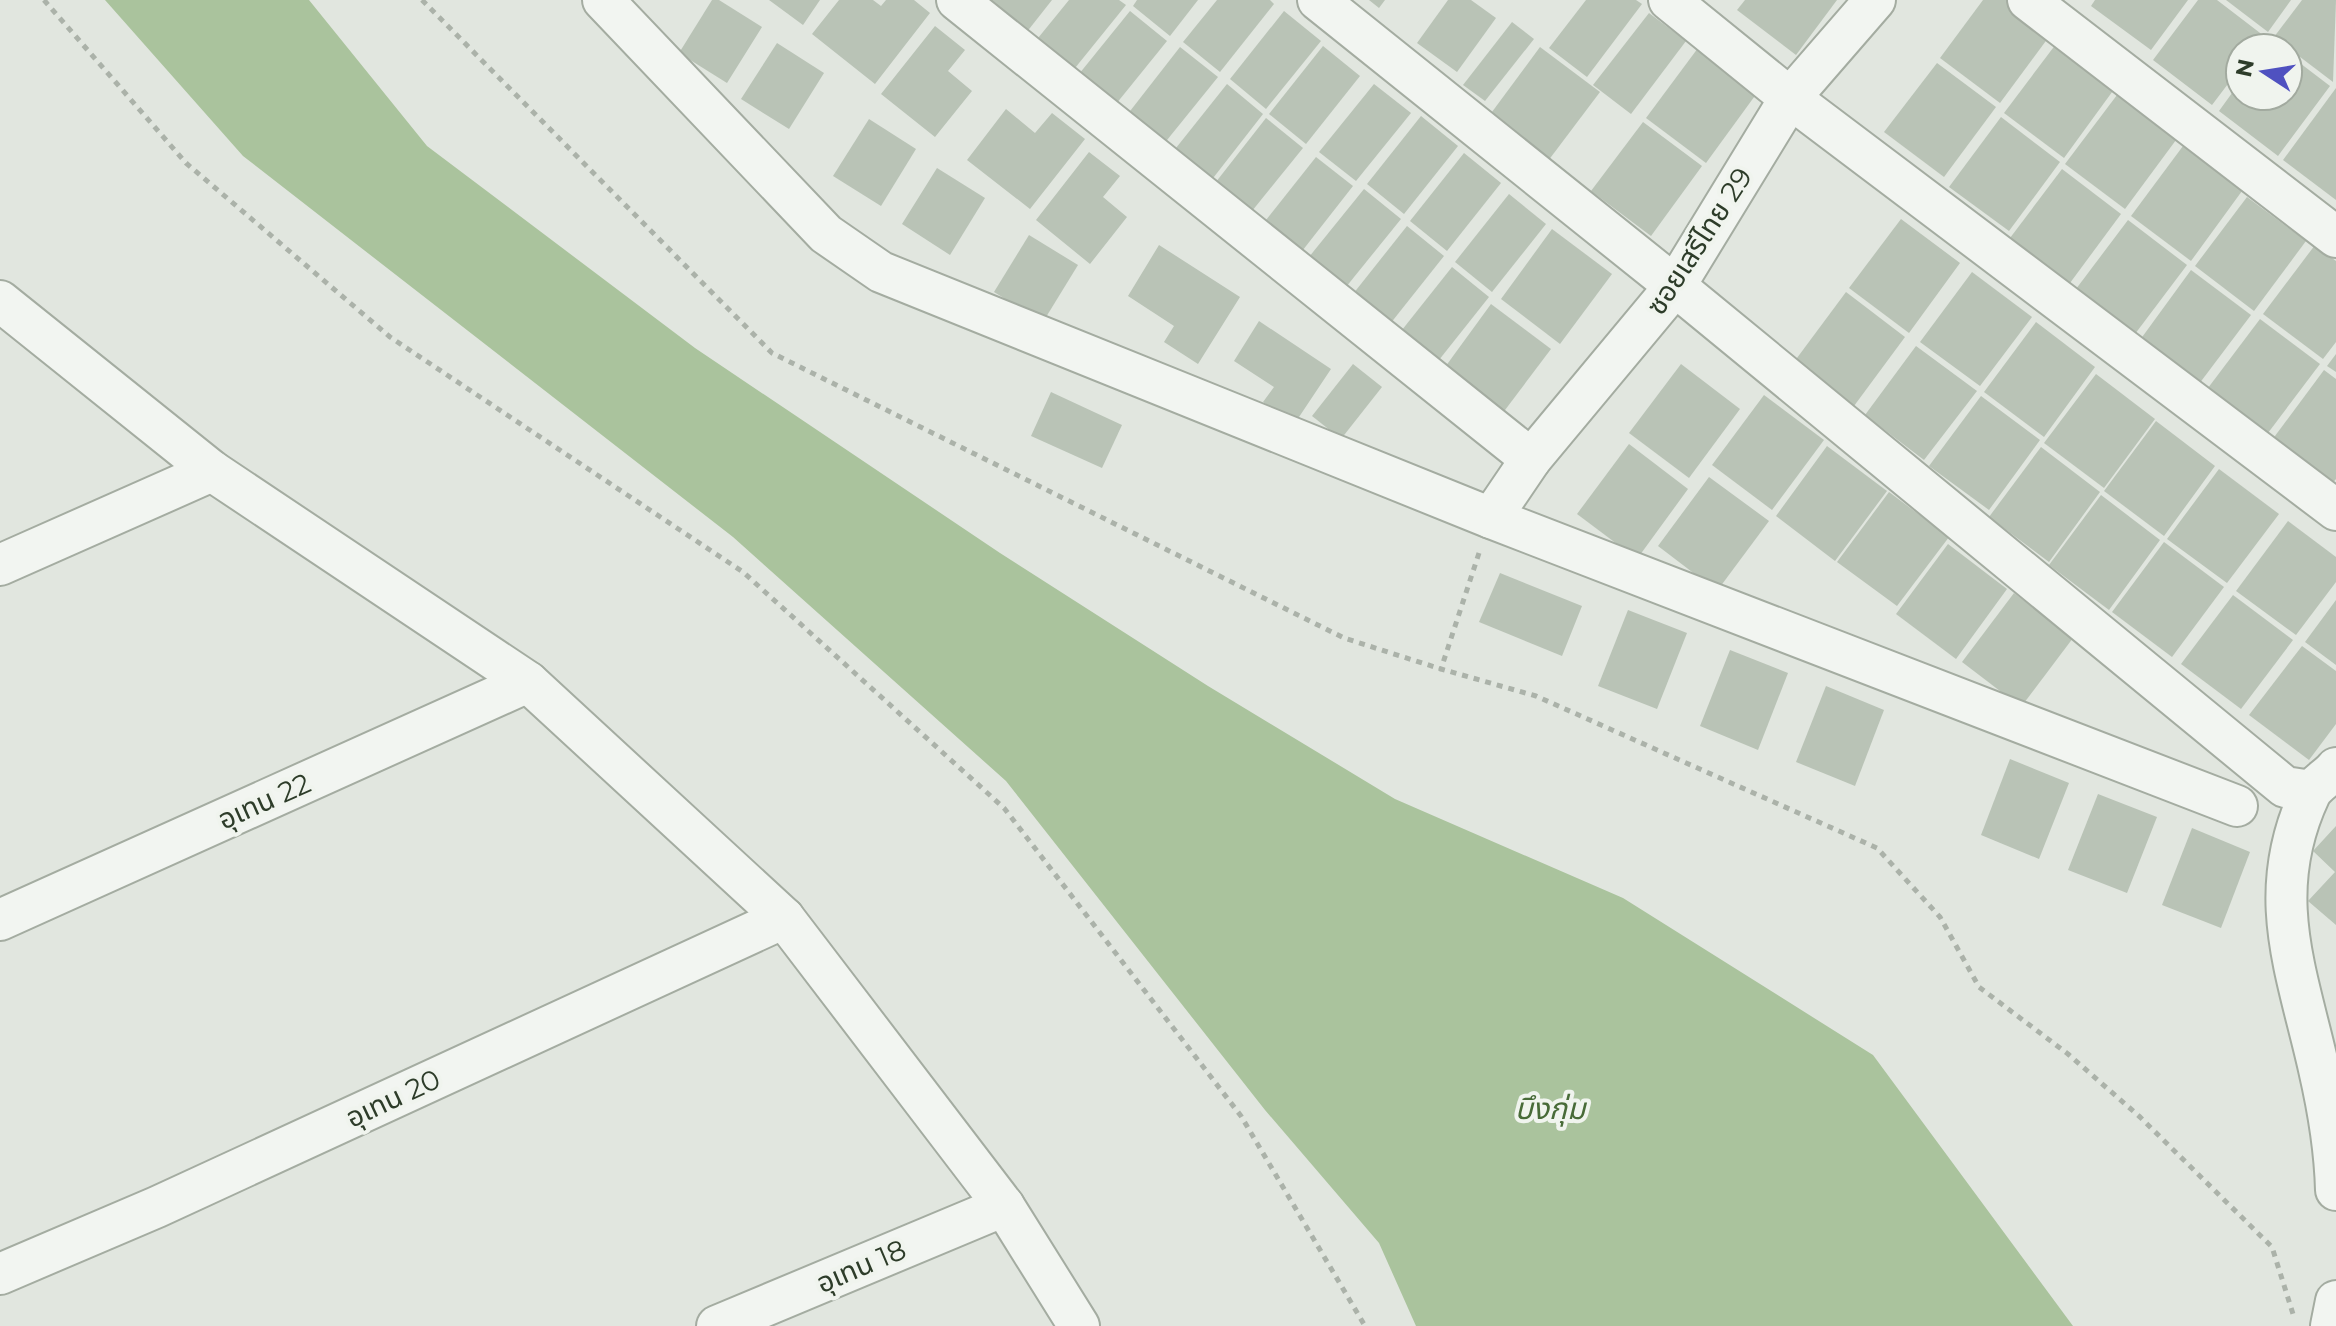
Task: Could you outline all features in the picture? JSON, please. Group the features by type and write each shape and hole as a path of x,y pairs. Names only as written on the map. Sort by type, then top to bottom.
{"street":[{"path":"603,0 826,234 881,272 1491,518 2237,806"},
{"path":"957,0 1531,459"},
{"path":"1318,0 1675,286 2285,787 2324,780"},
{"path":"1669,0 1790,98 2336,510"},
{"name":"ซอยเสรีไทย 29","path":"1491,518 1531,459 1675,286 1790,98 1875,0"},
{"path":"2028,0 2336,237"},
{"path":"0,301 212,471 528,682 784,918 1004,1206 1079,1326"},
{"path":"0,565 212,471"},
{"name":"อุเทน 22","path":"0,920 528,682"},
{"path":"2324,780 2291,851 2285,910 2289,953 2320,1071 2336,1190"},
{"name":"อุเทน 20","path":"0,1274 172,1200 784,918"},
{"name":"อุเทน 18","path":"717,1326 1004,1206"},
{"path":"2331,1326 2336,1301"}],"path":[{"path":"44,0 186,163 390,337 743,572 1004,808 1241,1116 1365,1326"},
{"path":"422,0 772,353 1344,638 1536,696 1877,848 1940,917 1979,987 2068,1054 2140,1117 2272,1247 2297,1326"},
{"path":"1441,669 1491,518"}],"water":[{"name":"บึงกุ่ม","path":"105,0 309,0 427,146 695,348 1000,553 1208,686 1395,799 1623,898 1873,1055 2073,1326 1416,1326 1379,1243 1265,1110 1006,781 733,537 243,156"}],"building":[{"path":"712,0 719,0 762,27 727,83 679,53"},
{"path":"769,0 820,0 803,25"},
{"path":"839,0 873,0 881,6 886,0 914,0 930,13 875,84 812,34"},
{"path":"991,0 1052,0 1026,33 989,3"},
{"path":"1069,0 1119,0 1126,5 1071,73 1034,43"},
{"path":"1137,0 1198,0 1170,36 1133,6"},
{"path":"1217,0 1270,0 1274,4 1220,72 1183,42"},
{"path":"1369,0 1385,0 1379,8"},
{"path":"1448,0 1471,0 1496,18 1457,72 1417,43"},
{"path":"1586,0 1636,0 1642,4 1587,77 1549,48"},
{"path":"1745,0 1837,0 1796,55 1737,10"},
{"path":"1983,0 2006,0 2051,34 2000,103 1940,58"},
{"path":"2095,0 2188,0 2151,50 2091,6"},
{"path":"2198,0 2217,0 2259,32 2224,32 2224,89 2212,105 2153,60"},
{"path":"2226,0 2291,0 2268,32"},
{"path":"2302,0 2336,0 2333,82 2304,60 2304,32 2278,32"},
{"path":"1130,11 1167,41 1112,109 1075,79"},
{"path":"1284,11 1321,41 1266,109 1230,79"},
{"path":"1649,13 1686,41 1631,114 1593,85"},
{"path":"1512,22 1534,39 1485,101 1463,85"},
{"path":"935,26 965,50 948,71 972,91 935,137 881,94"},
{"path":"777,43 824,73 789,129 741,99"},
{"path":"2056,44 2115,88 2064,158 2004,113"},
{"path":"1323,46 1360,76 1306,144 1269,114"},
{"path":"1180,47 1218,77 1163,145 1127,115"},
{"path":"1540,47 1600,92 1548,161 1489,116"},
{"path":"1698,48 1757,93 1706,163 1646,118"},
{"path":"1937,63 1996,107 1944,177 1884,132"},
{"path":"2304,66 2330,86 2278,156 2219,111 2224,104 2224,112 2304,112"},
{"path":"1227,84 1263,114 1210,182 1172,153"},
{"path":"1374,84 1411,113 1356,181 1319,152"},
{"path":"2336,88 2336,200 2283,160"},
{"path":"2117,95 2176,140 2125,209 2065,164"},
{"path":"1006,109 1035,133 1052,113 1085,139 1030,209 967,160"},
{"path":"1421,116 1458,146 1404,214 1367,184"},
{"path":"2001,117 2060,162 2009,231 1949,187"},
{"path":"1266,118 1303,148 1248,216 1212,187"},
{"path":"869,119 916,149 881,206 833,176"},
{"path":"1643,122 1702,166 1651,236 1591,191"},
{"path":"2183,146 2242,191 2191,261 2131,216"},
{"path":"1089,152 1120,176 1103,197 1127,217 1090,264 1036,220"},
{"path":"1464,153 1501,183 1447,251 1410,221"},
{"path":"1316,157 1353,186 1299,255 1262,225"},
{"path":"937,168 985,198 950,255 902,224"},
{"path":"2062,169 2121,214 2070,283 2010,238"},
{"path":"1364,189 1401,219 1346,287 1309,257"},
{"path":"1509,194 1546,224 1492,292 1455,262"},
{"path":"2247,197 2306,241 2254,311 2195,266"},
{"path":"1901,219 1960,263 1909,333 1849,288"},
{"path":"2128,220 2187,265 2135,334 2076,289"},
{"path":"1407,226 1444,256 1390,324 1353,294"},
{"path":"1552,229 1612,274 1560,344 1501,299"},
{"path":"1029,235 1078,265 1043,322 994,292"},
{"path":"1159,245 1240,297 1198,364 1164,342 1174,326 1128,296"},
{"path":"2315,245 2336,261 2336,342 2323,359 2263,314"},
{"path":"1452,267 1489,297 1435,365 1398,335"},
{"path":"2191,270 2251,315 2199,384 2140,340"},
{"path":"1972,272 2032,317 1980,386 1920,342"},
{"path":"1846,292 1905,337 1854,406 1794,362"},
{"path":"1491,304 1551,349 1499,418 1440,374"},
{"path":"2260,319 2320,364 2268,433 2208,388"},
{"path":"1259,321 1331,369 1295,423 1263,402 1274,387 1234,361"},
{"path":"2036,322 2095,367 2044,437 1984,392"},
{"path":"1916,346 1977,391 1924,460 1865,415"},
{"path":"2336,354 2336,372 2327,366"},
{"path":"1353,364 1382,387 1341,439 1312,416"},
{"path":"1681,364 1740,409 1689,478 1629,433"},
{"path":"2324,370 2336,379 2336,479 2332,484 2272,440"},
{"path":"2096,374 2155,419 2104,488 2044,443"},
{"path":"1051,392 1122,425 1102,468 1031,436"},
{"path":"1764,395 1824,440 1772,510 1712,465"},
{"path":"1981,396 2040,440 1989,510 1929,466"},
{"path":"2156,421 2215,466 2164,536 2104,491"},
{"path":"1629,444 1688,489 1637,559 1577,514"},
{"path":"1827,446 1887,491 1835,561 1776,516"},
{"path":"2041,447 2100,492 2049,562 1989,517"},
{"path":"2219,469 2279,514 2227,583 2167,539"},
{"path":"1709,477 1769,521 1717,591 1658,546"},
{"path":"1889,492 1949,537 1897,606 1837,562"},
{"path":"2101,495 2160,540 2109,610 2049,565"},
{"path":"2288,521 2336,557 2336,582 2296,635 2236,591"},
{"path":"2164,542 2224,587 2172,657 2112,612"},
{"path":"1948,544 2007,589 1956,659 1896,614"},
{"path":"1500,573 1582,606 1562,656 1479,622"},
{"path":"2014,593 2073,638 2021,707 1962,662"},
{"path":"2233,595 2293,640 2241,709 2181,664"},
{"path":"2336,600 2336,665 2305,642"},
{"path":"1628,610 1687,633 1657,709 1598,686"},
{"path":"2302,646 2336,671 2336,724 2309,760 2249,715"},
{"path":"1730,650 1788,673 1758,750 1700,726"},
{"path":"1826,686 1884,710 1855,786 1796,762"},
{"path":"2010,759 2069,783 2039,859 1981,835"},
{"path":"2098,794 2157,817 2127,893 2068,870"},
{"path":"2336,826 2336,925 2308,901 2335,872 2313,851"},
{"path":"2192,828 2250,852 2221,928 2162,905"}]}
